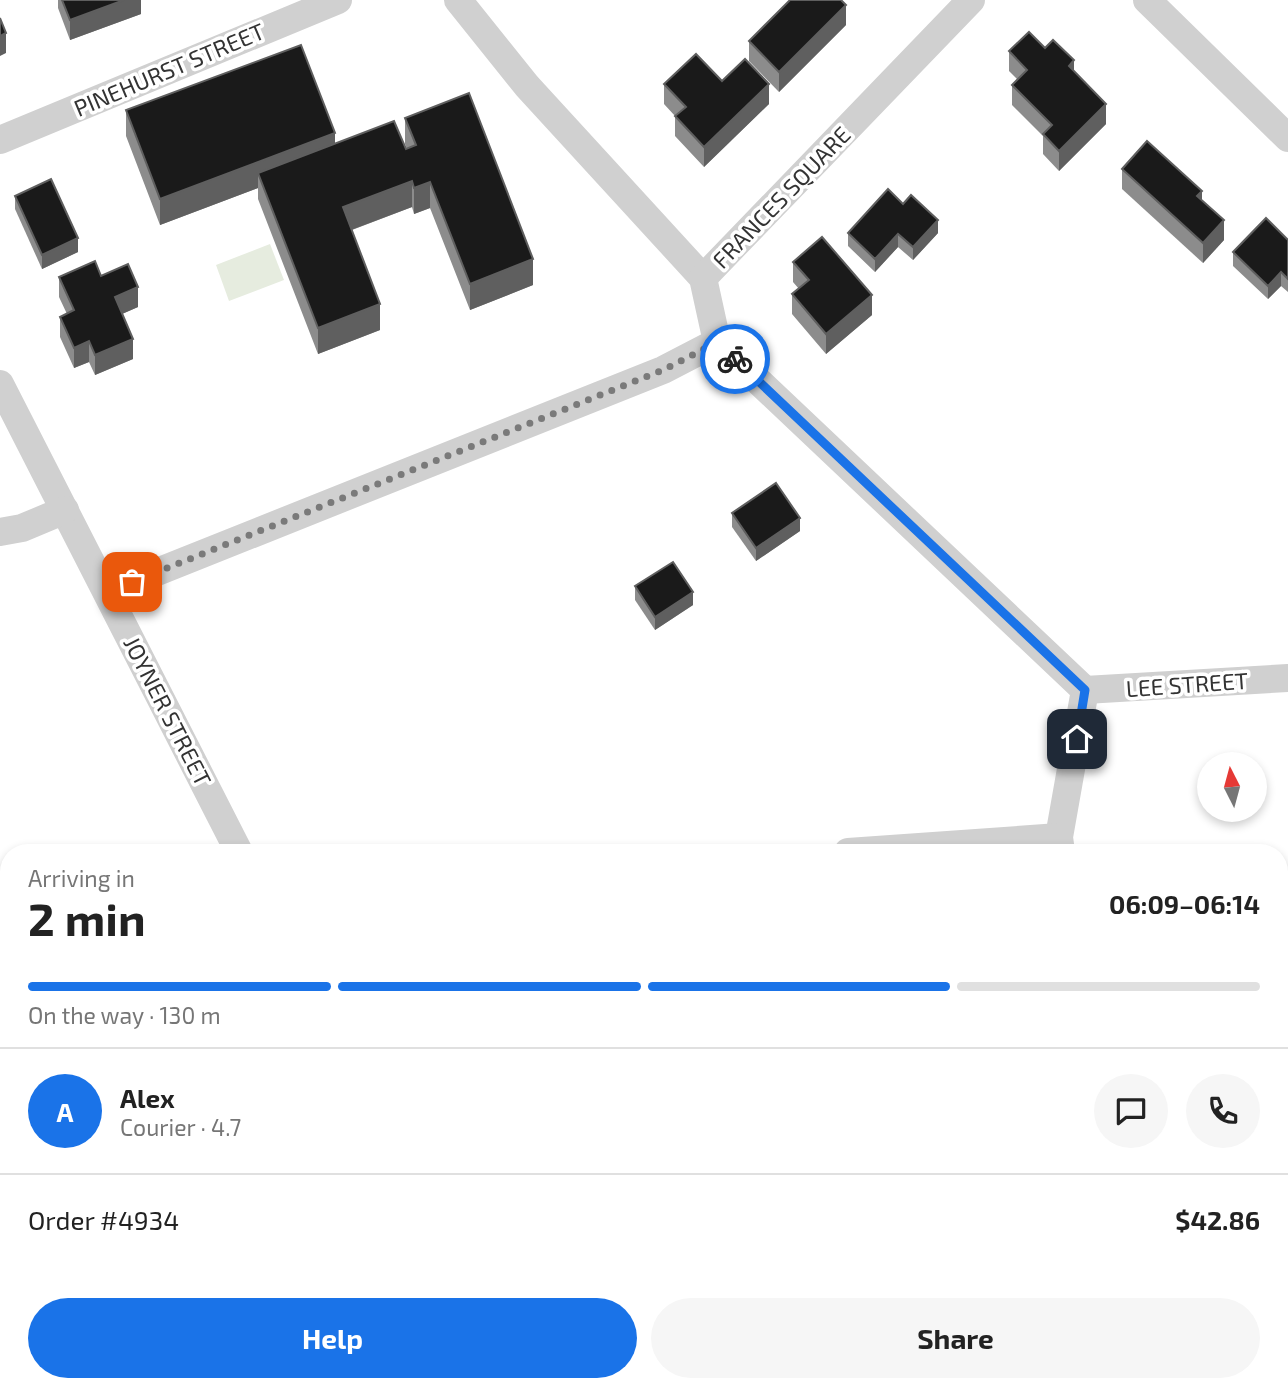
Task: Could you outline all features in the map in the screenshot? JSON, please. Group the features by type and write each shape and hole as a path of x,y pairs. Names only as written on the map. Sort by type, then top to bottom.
{"street":[{"name":"PINEHURST STREET","path":"0,139 338,0"},
{"name":"FRANCES SQUARE","path":"458,0 527,86 703,278 971,0"},
{"path":"1146,0 1288,138"},
{"path":"703,278 718,342 1085,690 1060,844"},
{"path":"107,592 663,370 718,342"},
{"name":"JOYNER STREET","path":"0,384 235,844"},
{"path":"0,532 22,528 65,510"},
{"name":"LEE STREET","path":"1085,690 1288,678"}],"shaded area":[{"path":"270,244 284,280 229,301 216,265"}],"building":[{"path":"62,0 124,0 70,20"},
{"path":"790,0 841,0 846,5 779,72 749,41"},
{"path":"0,18 6,33 0,36"},
{"path":"1029,32 1045,48 1053,40 1074,60 1069,66 1106,104 1059,151 1043,134 1052,125 1012,85 1027,70 1009,51"},
{"path":"301,45 335,133 160,199 126,110"},
{"path":"696,54 722,81 745,59 769,84 704,147 675,116 686,107 664,84"},
{"path":"469,93 533,259 470,284 430,182 414,188 412,181 343,207 380,304 318,328 258,173 394,121 406,149 416,145 405,118"},
{"path":"1147,141 1202,191 1197,196 1224,220 1203,243 1122,169"},
{"path":"51,179 78,238 42,255 15,196"},
{"path":"888,189 903,204 911,195 938,220 913,247 898,234 875,259 848,233"},
{"path":"1266,218 1288,240 1288,279 1281,272 1268,286 1233,252"},
{"path":"822,237 872,295 826,334 792,294 809,280 793,262"},
{"path":"95,261 101,276 128,264 138,287 115,297 133,339 95,355 89,341 74,348 60,317 74,310 59,277"},
{"path":"776,483 800,518 756,548 732,513"},
{"path":"673,562 693,592 655,617 635,586"}],"way so far":[{"path":"132,582 663,370 718,342 735,359"}],"route":[{"path":"735,359 1085,690 1077,739"}]}
